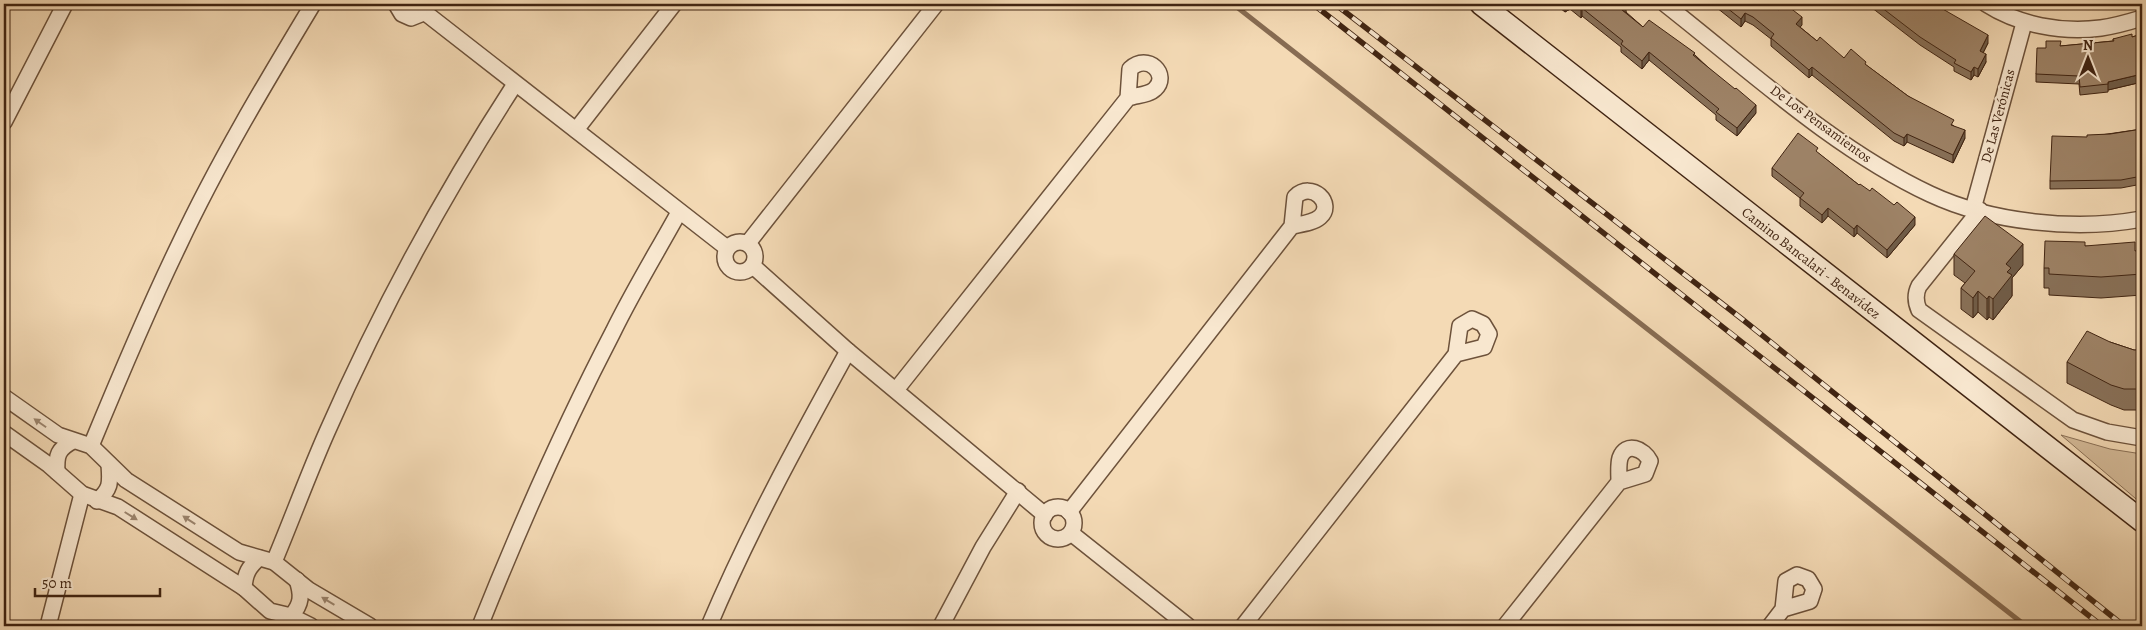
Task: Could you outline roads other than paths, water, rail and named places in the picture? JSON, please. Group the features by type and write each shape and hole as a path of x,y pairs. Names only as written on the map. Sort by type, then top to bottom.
{"main road":[{"name":"Camino Bancalari - Benavídez","path":"1481,4 2142,521"}],"street":[{"path":"4,122 65,4"},
{"path":"91,446 131,348 180,243 259,93 313,4"},
{"path":"396,4 398,11 406,16 416,17 425,8 515,84 727,248"},
{"path":"576,130 674,4"},
{"path":"748,243 936,4"},
{"name":"De Los Pensamientos","path":"1665,4 1848,147 1932,194 1976,209 2041,222 2080,225 2120,223 2142,219"},
{"path":"1986,4 2024,23 2056,28 2100,28 2142,18"},
{"name":"De Las Verónicas","path":"1976,209 2024,23"},
{"path":"274,562 327,432 376,329 467,157 515,84"},
{"path":"896,390 1128,98"},
{"path":"1976,209 1919,286 1916,293 1919,310 2073,420 2107,432 2142,438"},
{"path":"480,626 557,445 613,331 679,212"},
{"path":"1069,512 1292,226"},
{"path":"738,241 748,243 756,254 753,266 740,272 731,269 724,256 727,248 738,241"},
{"path":"753,266 848,351 1045,515"},
{"path":"709,626 734,568 774,485 848,351"},
{"path":"1243,626 1456,354"},
{"path":"4,397 58,436 91,446 126,480 239,552 274,562 309,590 370,626"},
{"path":"4,433 57,472 82,494 118,508 244,588 268,619 291,616 311,626"},
{"path":"57,472 57,453 62,447 74,441"},
{"path":"97,500 107,492 110,480 109,464"},
{"path":"1505,626 1619,482"},
{"path":"941,626 983,547 1018,491"},
{"path":"48,626 82,494"},
{"path":"1056,508 1069,512 1074,520 1071,533 1058,539 1048,536 1043,528 1045,515 1056,508"},
{"path":"1071,533 1184,625"},
{"path":"244,588 244,576 248,568 259,558"},
{"path":"291,616 298,608 301,599 297,580"},
{"path":"1770,626 1784,609"}],"waterway":[{"path":"1233,4 2026,626"}],"railway":[{"path":"1313,4 2102,626"},
{"path":"1335,4 1742,319 2124,626"}]}
